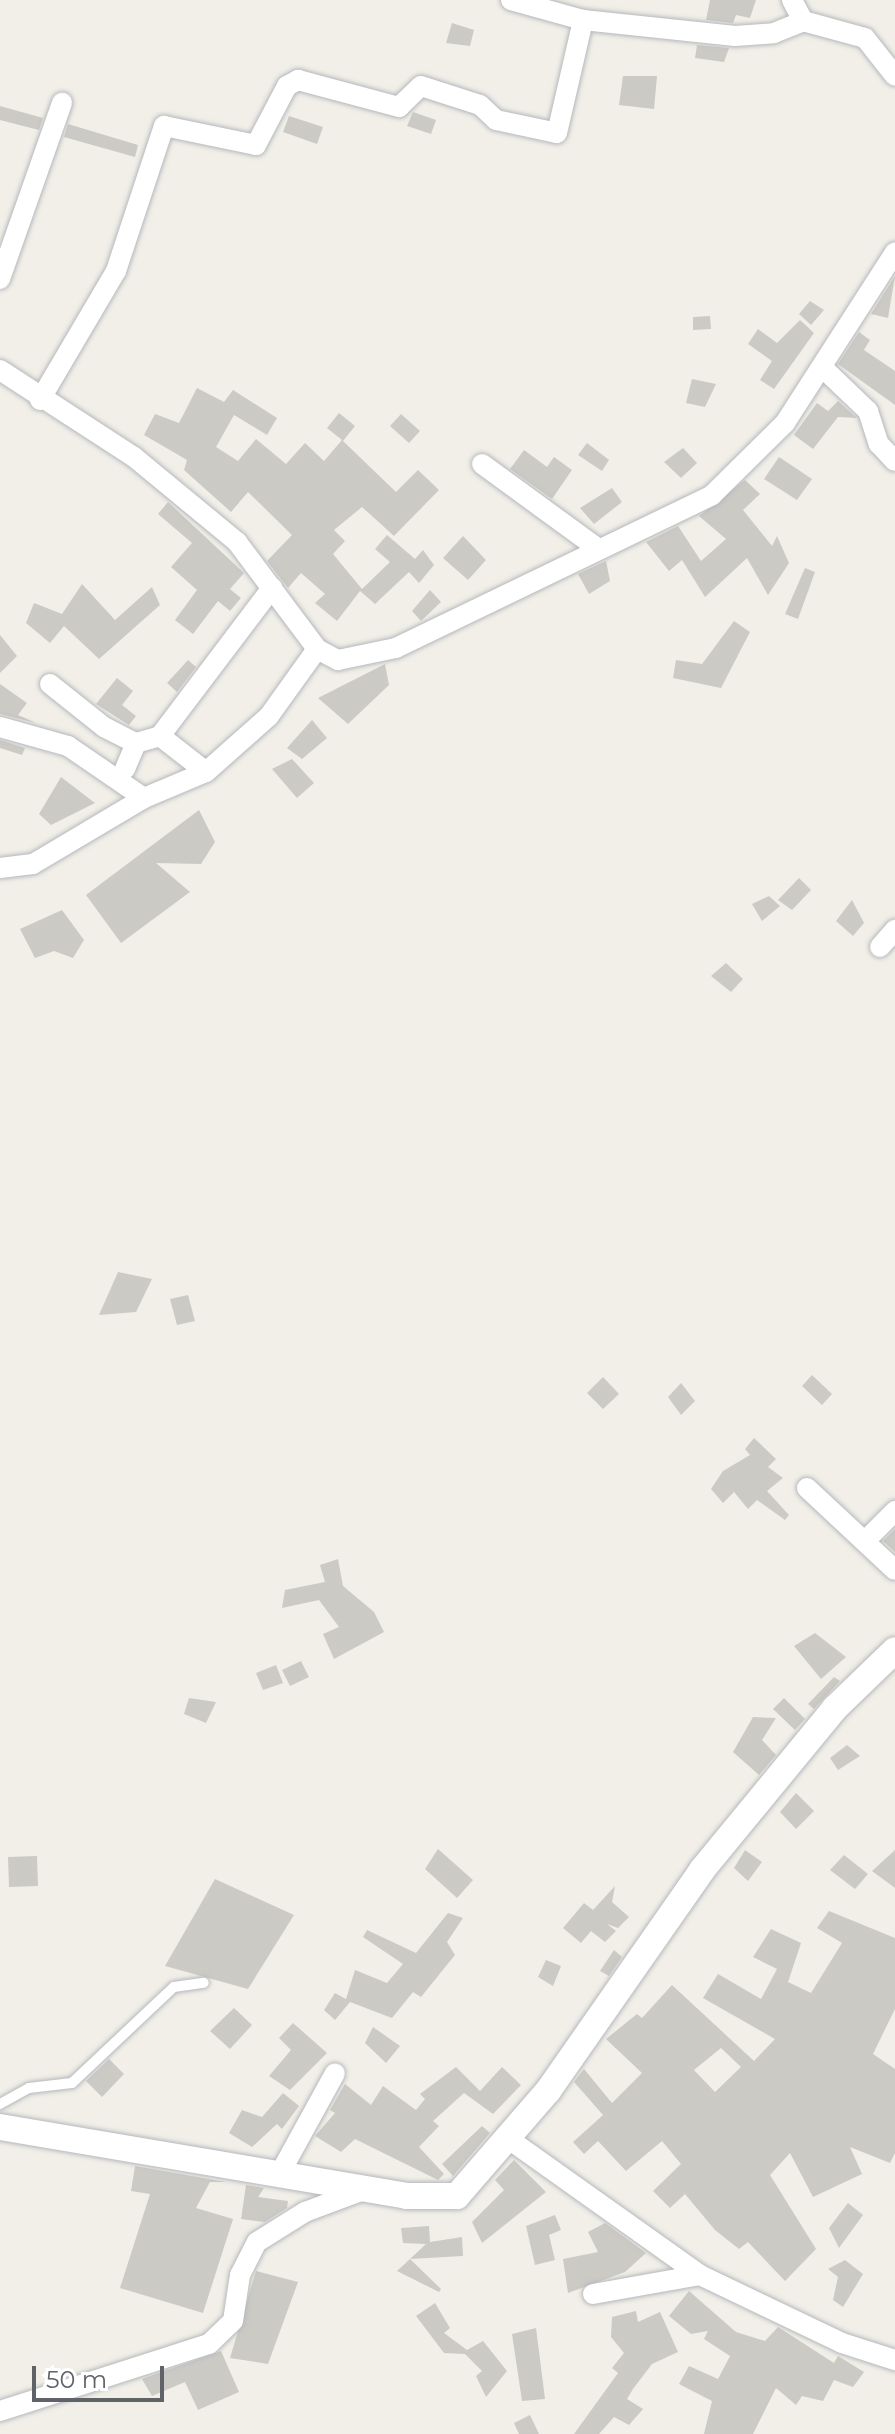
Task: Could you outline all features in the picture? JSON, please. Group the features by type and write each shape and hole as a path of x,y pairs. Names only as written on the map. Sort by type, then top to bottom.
{"street":[{"path":"511,0 583,20 735,36 774,33 803,21 865,38 895,76"},
{"path":"792,0 803,21"},
{"path":"40,400 116,271 164,126 256,145 287,86 298,80 399,107 421,86 480,105 496,120 557,133 583,20"},
{"path":"0,279 62,103"},
{"path":"0,370 40,400 134,457 237,542 317,649 338,660 396,648 597,548 712,495 756,457 824,369 858,301 895,252"},
{"path":"824,369 872,417 888,454"},
{"path":"482,464 597,548"},
{"path":"136,743 160,736 272,588"},
{"path":"0,868 33,864 144,798 206,772 269,716 317,649"},
{"path":"50,684 136,743"},
{"path":"0,727 68,746 144,798"},
{"path":"160,736 206,772"},
{"path":"125,769 136,743"},
{"path":"880,947 895,930"},
{"path":"807,1488 867,1539 895,1570"},
{"path":"867,1539 895,1511"},
{"path":"0,2127 366,2189 457,2196 510,2140 669,1911 835,1708 895,1650"},
{"path":"279,2175 335,2073"},
{"path":"510,2140 700,2275 842,2343 895,2360"},
{"path":"0,2411 209,2344 233,2321 240,2275 257,2242 305,2212 366,2189"},
{"path":"593,2294 700,2275"}],"lane":[{"path":"0,2104 29,2088 72,2083 174,1987 204,1983"}],"building":[{"path":"710,0 756,0 750,18 736,15 733,23 706,20"},
{"path":"452,23 474,30 470,46 446,43"},
{"path":"697,45 729,48 724,62 695,58"},
{"path":"623,76 657,76 654,109 619,105"},
{"path":"0,106 43,118 39,130 0,120"},
{"path":"413,112 436,120 431,134 407,126"},
{"path":"289,116 323,127 317,144 283,132"},
{"path":"68,124 138,145 135,157 64,137"},
{"path":"895,276 888,318 871,314"},
{"path":"810,301 824,310 811,325 799,314"},
{"path":"710,316 711,329 693,330 693,317"},
{"path":"800,320 814,333 774,389 760,380 772,361 748,344 758,329 777,343"},
{"path":"859,332 870,340 864,350 895,371 895,405 838,364"},
{"path":"692,379 716,384 705,407 686,403"},
{"path":"197,388 224,402 233,390 277,418 267,435 234,415 216,447 238,461 256,439 286,464 305,443 324,461 342,440 327,428 339,413 355,426 343,441 396,492 418,470 439,490 394,536 362,507 334,530 345,541 333,554 362,589 390,562 375,549 387,535 415,559 423,550 434,565 419,583 409,572 375,604 360,591 337,621 315,603 325,594 301,573 288,588 267,561 292,535 248,492 231,512 184,470 187,460 144,435 155,414 179,423"},
{"path":"838,401 857,418 838,417 813,449 794,435 817,403 828,411"},
{"path":"401,414 420,431 409,443 390,426"},
{"path":"587,443 609,460 602,471 578,455"},
{"path":"683,448 697,463 681,478 664,462"},
{"path":"524,450 547,467 554,457 572,470 552,499 510,469"},
{"path":"779,457 812,479 797,500 764,479"},
{"path":"745,480 760,494 743,510 772,546 777,536 789,563 768,595 747,558 705,597 682,560 669,571 646,542 678,526 701,561 726,539 699,516"},
{"path":"612,488 622,502 594,524 580,508"},
{"path":"168,502 244,573 230,589 241,598 230,611 218,601 193,634 175,620 197,590 171,567 192,543 158,514"},
{"path":"463,536 486,560 468,580 443,558"},
{"path":"606,561 610,581 589,594 578,574"},
{"path":"805,568 815,572 798,619 785,614"},
{"path":"82,584 115,620 152,587 160,605 99,659 64,626 50,643 26,623 34,603 62,614"},
{"path":"430,590 441,602 421,621 412,611"},
{"path":"734,621 750,632 721,688 673,678 676,660 702,664"},
{"path":"0,635 17,656 0,673"},
{"path":"188,660 196,667 177,692 167,683"},
{"path":"385,664 389,685 348,724 318,698"},
{"path":"117,678 133,691 122,705 136,716 129,725 96,704"},
{"path":"0,684 27,703 18,715 36,723 0,714"},
{"path":"312,720 327,738 302,759 287,748"},
{"path":"0,740 25,748 22,755 0,748"},
{"path":"292,759 314,783 297,798 272,769"},
{"path":"61,777 95,803 51,825 39,814"},
{"path":"199,810 215,842 201,864 156,863 190,892 121,943 86,895"},
{"path":"799,878 811,890 792,910 778,900"},
{"path":"769,896 780,906 762,921 752,904"},
{"path":"852,900 864,923 853,936 836,921"},
{"path":"62,910 84,940 73,958 54,951 35,958 20,929"},
{"path":"726,963 743,979 731,992 711,976"},
{"path":"118,1272 152,1279 136,1312 99,1315"},
{"path":"188,1295 195,1321 177,1325 170,1299"},
{"path":"812,1375 832,1394 822,1405 802,1386"},
{"path":"603,1377 619,1394 603,1409 587,1393"},
{"path":"681,1383 695,1401 681,1415 668,1397"},
{"path":"754,1438 776,1459 768,1467 783,1478 767,1491 789,1515 785,1520 757,1500 748,1509 734,1492 723,1503 711,1489 723,1471 750,1455 745,1449"},
{"path":"895,1529 895,1552 883,1541"},
{"path":"338,1559 343,1586 374,1612 384,1632 334,1659 323,1634 339,1627 319,1600 282,1608 285,1590 325,1582 320,1565"},
{"path":"815,1633 846,1657 821,1679 794,1646"},
{"path":"301,1661 309,1677 290,1686 282,1670"},
{"path":"276,1665 283,1683 263,1690 256,1673"},
{"path":"834,1677 840,1681 814,1709 808,1704"},
{"path":"189,1698 216,1702 206,1723 184,1714"},
{"path":"784,1698 805,1719 795,1730 773,1709"},
{"path":"753,1717 776,1718 762,1740 776,1755 759,1775 733,1752"},
{"path":"847,1745 860,1756 838,1770 830,1758"},
{"path":"796,1793 814,1811 796,1829 780,1812"},
{"path":"438,1849 473,1880 457,1898 425,1869"},
{"path":"745,1850 762,1862 748,1881 734,1868"},
{"path":"895,1850 895,1888 872,1871"},
{"path":"844,1855 868,1874 855,1889 830,1870"},
{"path":"37,1856 38,1886 9,1887 8,1857"},
{"path":"215,1879 294,1915 248,1989 165,1966"},
{"path":"615,1886 612,1902 629,1917 618,1928 607,1924 616,1931 605,1942 591,1931 581,1943 563,1928 584,1903 593,1910"},
{"path":"829,1911 895,1938 895,2009 873,2054 895,2069 895,2153 890,2163 850,2147 862,2174 813,2197 790,2153 770,2175 816,2249 785,2281 748,2242 739,2249 715,2230 685,2194 670,2208 653,2191 681,2164 662,2141 626,2171 598,2141 584,2154 573,2142 603,2115 574,2082 584,2069 612,2103 642,2073 606,2039 637,2014 642,2018 672,1985 754,2061 775,2039 703,1998 718,1974 761,1999 777,1969 753,1957 771,1929 801,1943 788,1982 811,1993 842,1943 817,1928","holes":["721,2048 741,2067 715,2092 694,2070"]},
{"path":"448,1913 463,1918 447,1942 455,1955 421,1997 413,1992 392,2018 350,2002 335,2020 324,2010 335,1993 346,1999 355,1970 387,1983 403,1964 363,1937 367,1930 416,1953"},
{"path":"614,1950 622,1957 609,1976 600,1971"},
{"path":"546,1960 561,1966 553,1986 538,1977"},
{"path":"234,2008 252,2025 230,2049 210,2031"},
{"path":"293,2023 327,2053 290,2090 269,2076 291,2050 279,2038"},
{"path":"373,2027 400,2046 386,2063 365,2043"},
{"path":"109,2059 124,2074 102,2097 86,2081"},
{"path":"456,2067 480,2091 502,2067 521,2085 493,2114 464,2093 433,2121 439,2126 419,2147 444,2174 438,2180 355,2139 341,2152 315,2136 335,2113 330,2110 345,2084 371,2105 383,2086 416,2110 425,2099 420,2094"},
{"path":"283,2093 299,2106 282,2129 277,2124 252,2147 229,2133 242,2110 262,2117"},
{"path":"482,2126 490,2133 453,2176 442,2164"},
{"path":"514,2160 546,2192 482,2243 472,2222 504,2190 495,2180"},
{"path":"135,2166 226,2182 210,2182 196,2208 233,2219 203,2313 120,2288 150,2194 131,2191"},
{"path":"246,2185 264,2188 258,2197 288,2201 287,2208 265,2222 241,2219"},
{"path":"848,2203 863,2215 839,2248 829,2228"},
{"path":"555,2215 561,2230 549,2235 555,2260 535,2265 526,2226"},
{"path":"605,2223 646,2253 625,2272 568,2293 563,2259 598,2252 588,2232"},
{"path":"429,2226 430,2242 462,2237 463,2256 410,2259 426,2244 403,2243 401,2228"},
{"path":"410,2259 441,2289 439,2292 397,2271"},
{"path":"845,2260 863,2274 843,2307 833,2300 838,2277 828,2269"},
{"path":"256,2271 298,2282 268,2364 230,2358"},
{"path":"689,2291 736,2332 765,2341 778,2327 834,2363 838,2356 864,2372 853,2387 834,2380 823,2401 802,2396 796,2405 776,2388 753,2434 704,2434 712,2401 679,2384 689,2366 718,2379 730,2356 704,2339 708,2331 691,2334 669,2316"},
{"path":"435,2303 450,2328 444,2333 467,2350 483,2341 507,2371 486,2397 476,2376 482,2371 465,2354 444,2353 416,2316"},
{"path":"636,2311 638,2322 660,2312 678,2352 652,2364 633,2389 627,2399 643,2409 629,2425 614,2417 599,2434 574,2434 618,2373 612,2368 624,2353 611,2337 612,2317"},
{"path":"536,2328 545,2399 522,2401 512,2334"},
{"path":"221,2351 239,2392 198,2410 185,2382 152,2396 142,2379"},
{"path":"530,2415 539,2434 519,2434 514,2423"}]}
